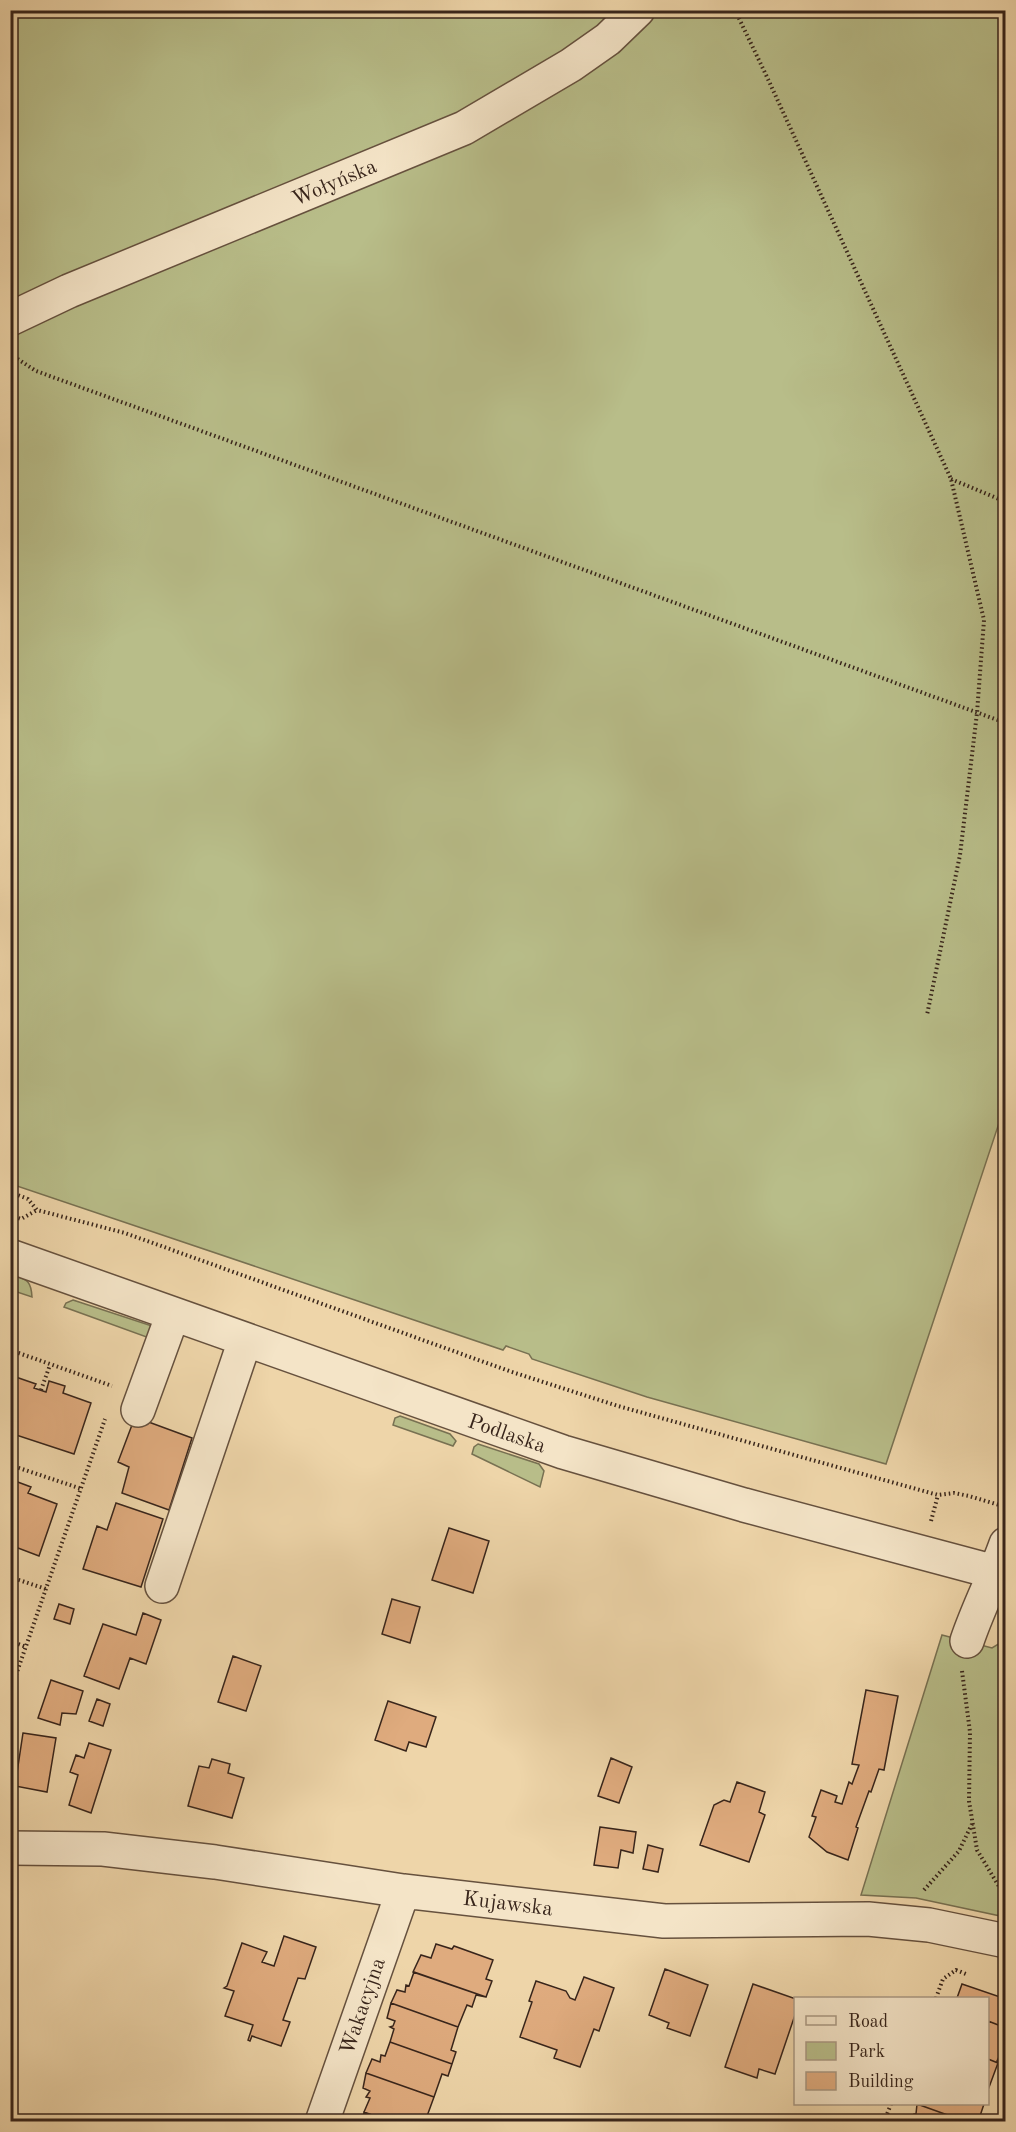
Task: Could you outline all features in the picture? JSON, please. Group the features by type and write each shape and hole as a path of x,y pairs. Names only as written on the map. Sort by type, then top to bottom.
{"street":[{"name":"Wołyńska","path":"10,319 69,291 464,128 571,65 608,39 638,10"},
{"name":"Podlaska","path":"15,1258 563,1452 744,1505 1002,1564"},
{"path":"123,1410 174,1314"},
{"path":"162,1586 245,1340"},
{"path":"964,1652 974,1620 1002,1564"},
{"name":"Kujawska","path":"10,1848 103,1849 216,1862 403,1891 664,1921 868,1919 929,1925 1005,1941"},
{"name":"Wakacyjna","path":"322,2121 403,1891"}],"path":[{"path":"735,10 951,479 984,620 977,713 960,855 927,1015"},
{"path":"10,354 36,371 1005,723"},
{"path":"951,479 1005,502"},
{"path":"10,1192 28,1199 37,1210 125,1233 509,1371 607,1402 938,1495 954,1493 1005,1507"},
{"path":"10,1215 21,1219 37,1210"},
{"path":"12,1351 116,1388 118,1381"},
{"path":"41,1390 50,1365"},
{"path":"10,1692 82,1489 123,1410"},
{"path":"10,1476 12,1466 82,1489"},
{"path":"10,1577 46,1589"},
{"path":"10,1641 26,1647"},
{"path":"964,1652 970,1732 969,1801 972,1823 977,1850 1005,1898"},
{"path":"893,1922 959,1851 972,1823"},
{"path":"936,1997 943,1979 956,1970 966,1974"},
{"path":"884,2121 890,2105"},
{"path":"1002,2121 1005,2113"}],"green space":[{"path":"11,11 1005,11 1005,1105 886,1464 647,1397 532,1359 529,1354 506,1346 503,1350 11,1184"},
{"path":"11,1274 29,1283 32,1297 11,1290"},
{"path":"73,1300 152,1326 152,1339 64,1307 66,1303"},
{"path":"400,1416 450,1434 456,1441 453,1446 393,1425 395,1418"},
{"path":"478,1444 539,1464 544,1471 540,1487 472,1454 474,1447"},
{"path":"942,1635 992,1648 1005,1640 1005,1917 916,1898 861,1895"}],"building":[{"path":"10,1375 36,1384 34,1388 46,1392 49,1381 65,1386 63,1393 91,1403 74,1454 10,1433"},
{"path":"135,1417 192,1438 169,1510 122,1493 129,1467 118,1462"},
{"path":"15,1481 31,1487 28,1493 57,1504 39,1556 10,1545 10,1492"},
{"path":"116,1503 163,1519 141,1587 83,1569 97,1526 107,1530"},
{"path":"449,1528 489,1541 473,1593 432,1580"},
{"path":"392,1599 420,1607 410,1643 382,1634"},
{"path":"59,1604 74,1609 70,1624 54,1619"},
{"path":"143,1613 161,1620 146,1664 130,1658 119,1689 84,1676 103,1624 136,1635"},
{"path":"233,1656 261,1666 246,1711 218,1702"},
{"path":"51,1680 83,1691 76,1714 62,1713 60,1725 38,1718"},
{"path":"866,1690 898,1696 884,1770 879,1769 871,1792 869,1791 856,1827 858,1828 848,1860 827,1852 809,1837 816,1817 812,1816 821,1790 837,1796 835,1802 842,1804 849,1782 852,1784 859,1765 852,1764"},
{"path":"97,1699 110,1704 103,1726 89,1721"},
{"path":"388,1701 436,1717 426,1747 409,1742 406,1751 375,1740"},
{"path":"23,1733 56,1738 47,1792 15,1786"},
{"path":"89,1743 111,1750 91,1813 69,1805 78,1775 70,1772 76,1755 84,1758"},
{"path":"611,1758 632,1767 619,1803 598,1796"},
{"path":"212,1759 230,1764 228,1773 244,1778 232,1818 188,1806 199,1766 209,1768"},
{"path":"737,1782 765,1792 759,1812 765,1815 749,1862 700,1845 714,1805 724,1800 730,1802"},
{"path":"600,1827 636,1832 633,1853 621,1850 618,1868 594,1865"},
{"path":"648,1845 663,1849 658,1872 643,1869"},
{"path":"284,1936 316,1947 305,1979 298,1978 283,2020 290,2022 281,2046 252,2036 250,2041 248,2040 253,2025 225,2016 234,1991 224,1988 227,1986 242,1943 267,1952 262,1962 274,1966"},
{"path":"436,1944 452,1949 454,1946 493,1960 486,1979 492,1981 486,1997 413,1972 421,1955 431,1958"},
{"path":"665,1969 708,1985 690,2036 667,2028 669,2023 649,2015"},
{"path":"414,1972 486,1997 476,1995 472,2007 467,2005 458,2027 391,2003 397,1990 405,1992 406,1985 409,1986"},
{"path":"584,1977 614,1988 599,2031 594,2029 580,2067 554,2058 557,2050 520,2037 532,2002 529,2001 536,1981 566,1991 570,1998 575,2000"},
{"path":"753,1984 794,1998 794,2018 775,2074 759,2069 757,2078 725,2067"},
{"path":"962,1984 1006,1999 1006,2028 989,2021 989,1997 957,1997"},
{"path":"391,2003 458,2027 451,2050 456,2052 452,2064 390,2042 394,2029 390,2027 395,2021 387,2018"},
{"path":"989,2021 1006,2028 1006,2042 998,2063 989,2059"},
{"path":"390,2042 452,2064 448,2076 442,2074 434,2097 366,2073 372,2059 380,2062 381,2055 385,2056"},
{"path":"989,2059 998,2063 989,2087"},
{"path":"366,2073 434,2097 426,2119 432,2122 391,2122 364,2112 370,2098 366,2097 370,2091 363,2088"},
{"path":"917,2105 920,2105 967,2122 911,2122 916,2114"},
{"path":"920,2105 984,2105 978,2122 967,2122"},
{"path":"364,2112 391,2122 362,2122"}],"waterway":[{"path":"1002,10 1006,12"}]}
